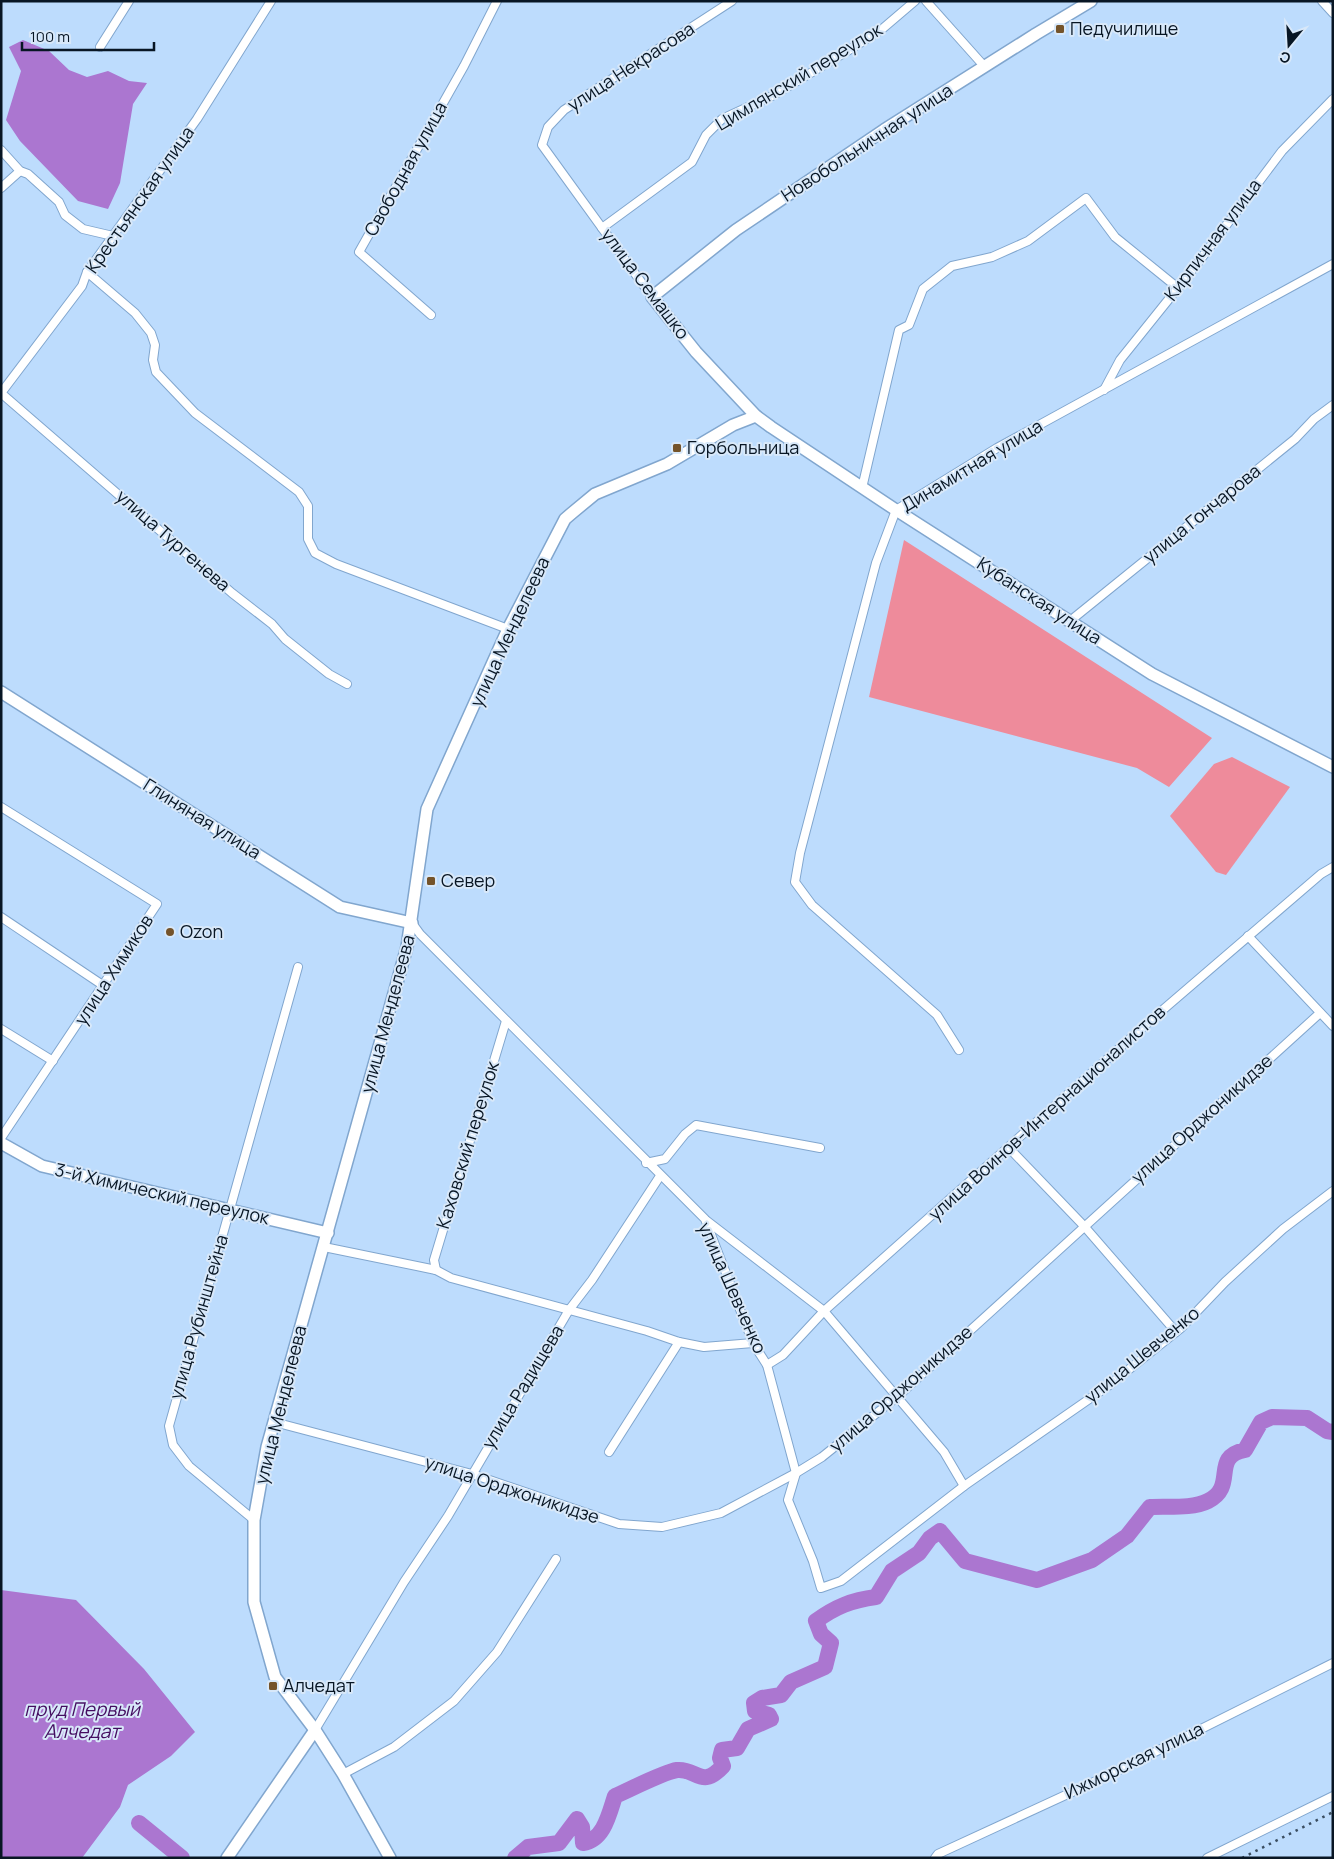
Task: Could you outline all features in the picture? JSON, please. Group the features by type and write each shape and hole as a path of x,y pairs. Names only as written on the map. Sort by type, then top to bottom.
{"street":[{"path":"100,47 129,1"},
{"name":"Крестьянская улица","path":"1,393 82,286 87,272 197,119 271,1"},
{"name":"Свободная улица","path":"431,315 359,252 464,66 497,1"},
{"name":"Цимлянский переулок","path":"602,228 692,162 706,135 722,119 774,95 880,30 915,1"},
{"path":"926,1 984,66"},
{"name":"Новобольничная улица","path":"652,297 736,230 884,130 984,66 1092,1"},
{"path":"1322,1 1333,13"},
{"name":"улица Некрасова","path":"542,145 548,128 564,110 647,55 717,12 727,2"},
{"name":"Кирпичная улица","path":"1104,390 1120,360 1178,288 1282,151 1333,99"},
{"name":"улица Семашко","path":"542,145 652,297 696,352 756,416"},
{"path":"1,150 20,171 28,174 59,202 65,215 83,229 113,236"},
{"path":"1,188 20,171"},
{"path":"862,488 899,330 909,325 923,289 952,266 992,257 1028,241 1086,198 1115,237 1178,288"},
{"name":"Динамитная улица","path":"959,1050 937,1015 812,905 795,882 800,853 876,563 896,510 997,448 1333,264"},
{"path":"87,272 135,313 151,333 156,345 153,360 156,372 196,413 299,492 308,506 308,538 315,553 336,564 508,629"},
{"name":"улица Тургенева","path":"1,393 232,593 272,624 285,639 329,674 347,684"},
{"name":"улица Гончарова","path":"1070,621 1295,439 1314,419 1333,405"},
{"name":"улица Менделеева","path":"390,1858 343,1774 315,1730 276,1677 254,1602 254,1520 267,1447 328,1233 412,923 427,809 508,629 565,519 595,494 666,464 733,426 756,416"},
{"name":"Кубанская улица","path":"756,416 862,488 1152,674 1333,767"},
{"name":"Глиняная улица","path":"1,692 340,907 412,923"},
{"name":"улица Химиков","path":"1,807 157,904 1,1138"},
{"name":"улица Воинов-Интернационалистов","path":"767,1365 783,1355 824,1312 1248,936 1321,874 1333,867"},
{"path":"1,917 104,986"},
{"name":"улица Шевченко","path":"412,923 420,934 646,1163 705,1219 753,1344 767,1365 796,1473 788,1500 813,1562 821,1588 841,1581 964,1486 1072,1412 1176,1332 1225,1282 1283,1229 1333,1192"},
{"path":"1248,936 1333,1026"},
{"name":"улица Рубинштейна","path":"254,1520 189,1466 173,1445 168,1426 298,967"},
{"name":"улица Орджоникидзе","path":"274,1422 472,1474 620,1524 662,1527 721,1513 822,1457 898,1396 1320,1014"},
{"name":"Каховский переулок","path":"436,1270 434,1260 506,1021"},
{"path":"1,1028 53,1062"},
{"path":"646,1163 665,1159 685,1134 696,1125 820,1148"},
{"name":"3-й Химический переулок","path":"1,1143 42,1166 328,1233"},
{"path":"1009,1148 1084,1226 1176,1332"},
{"name":"улица Радищева","path":"315,1730 472,1474 569,1310 660,1176"},
{"path":"705,1219 824,1312 898,1396 944,1452 964,1486"},
{"path":"324,1247 436,1270 451,1278 647,1331 678,1342 704,1347 753,1344"},
{"path":"609,1452 678,1342"},
{"path":"343,1774 394,1747 454,1701 497,1652 556,1559"},
{"name":"Ижморская улица","path":"935,1858 938,1854 1109,1775 1333,1663"},
{"path":"227,1858 315,1730"},
{"path":"1207,1858 1333,1796"}],"shaded area":[{"path":"904,540 1212,738 1169,787 1137,768 869,697"},
{"path":"1232,757 1290,787 1226,875 1216,872 1170,816 1214,764"}],"water":[{"path":"23,40 49,51 69,70 87,77 108,71 129,81 147,83 133,104 120,183 108,209 78,201 20,141 6,120 21,71 9,47"},
{"name":"пруд Первый Алчедат","path":"1,1590 76,1600 144,1669 195,1732 171,1756 128,1785 120,1807 82,1858 1,1858"}],"waterway":[{"path":"515,1858 528,1847 559,1843 577,1819 582,1827 583,1843 590,1841 601,1832 605,1825 615,1796 671,1771 684,1770 704,1777 716,1773 723,1766 720,1758 722,1750 737,1748 748,1729 771,1719 769,1715 755,1711 754,1703 762,1698 781,1695 791,1682 825,1667 831,1643 821,1634 816,1621 844,1605 876,1597 892,1571 919,1553 930,1538 940,1531 965,1561 1037,1580 1092,1560 1127,1536 1150,1507 1202,1504 1217,1495 1222,1488 1226,1465 1229,1459 1245,1450 1261,1422 1272,1417 1307,1418 1327,1431 1333,1432"},
{"name":"Алчедат","path":"139,1823 182,1858"}],"railway":[{"path":"1242,1858 1333,1812"}],"place":[{"name":"Педучилище","path":"1060,29"},
{"name":"Горбольница","path":"677,448"},
{"name":"Север","path":"431,881"},
{"name":"Ozon","path":"170,932"},
{"name":"Алчедат","path":"273,1686"}]}
